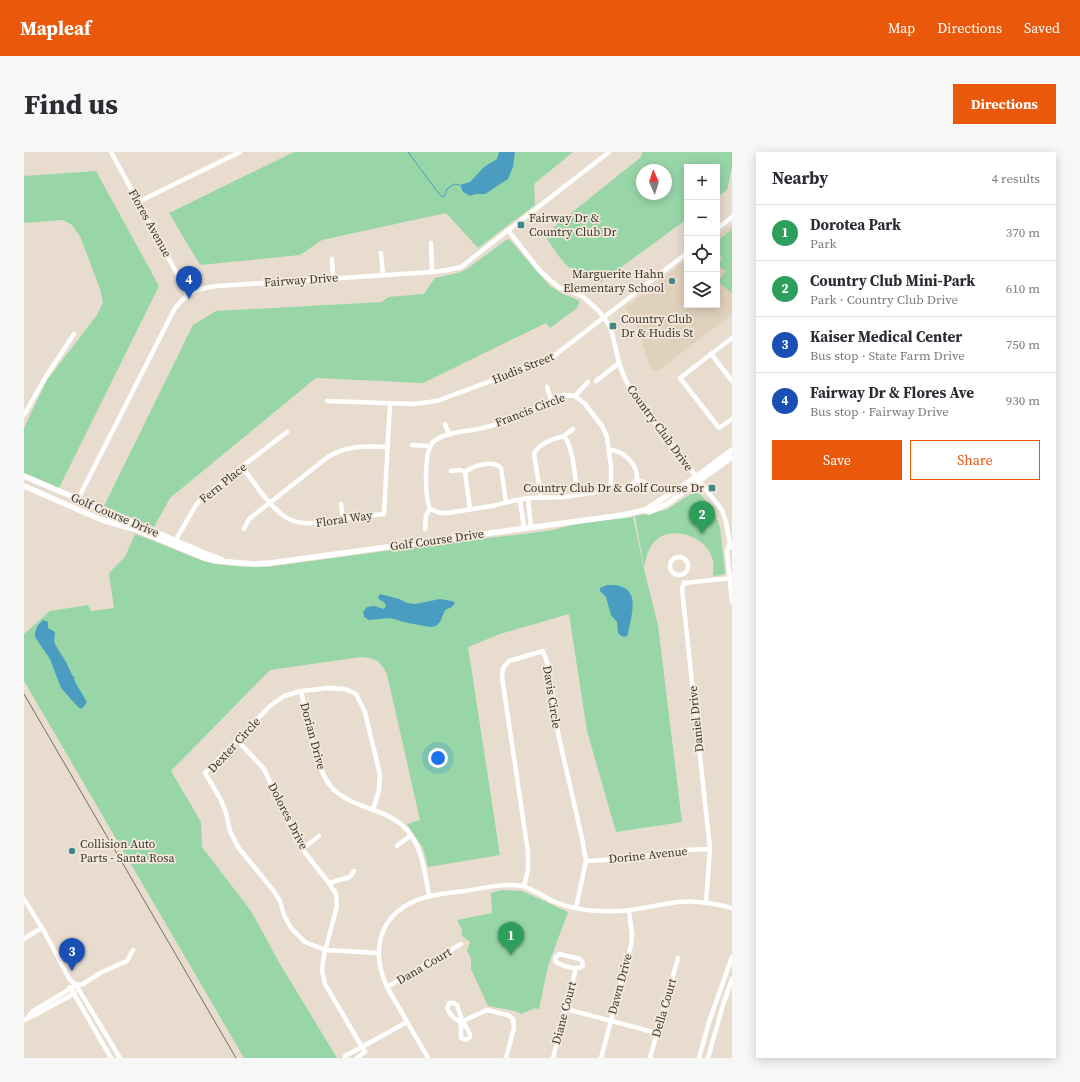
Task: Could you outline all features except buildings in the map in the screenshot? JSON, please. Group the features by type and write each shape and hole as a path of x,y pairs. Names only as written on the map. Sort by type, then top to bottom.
{"street":[{"name":"Flores Avenue","path":"111,152 188,294"},
{"path":"138,202 240,152"},
{"name":"Fairway Drive","path":"78,499 175,308 188,294 208,287 432,272 448,270 460,266 609,152"},
{"path":"720,227 732,217"},
{"name":"Country Club Drive","path":"508,230 539,270 560,288 582,296 595,306 604,318 612,333 619,363 632,393 722,510 731,546 727,551 731,578 732,602"},
{"path":"430,242 432,272"},
{"path":"381,253 383,275"},
{"name":"Hudis Street","path":"327,401 414,404 437,401 550,360 684,255"},
{"path":"332,259 333,278"},
{"path":"24,415 45,378 74,334"},
{"path":"732,338 680,378 719,428 732,419"},
{"path":"711,354 732,381"},
{"path":"596,381 619,363"},
{"path":"576,396 588,382"},
{"path":"547,387 551,400"},
{"name":"Francis Circle","path":"430,446 440,438 449,434 480,429 507,421 563,394 576,396 585,404 602,426 607,437 611,467 610,486"},
{"name":"Floral Way","path":"242,466 270,502 284,516 300,523 312,524 384,514 390,404"},
{"path":"445,424 449,434"},
{"path":"541,498 534,454 536,449 558,437 564,436 573,429"},
{"name":"Fern Place","path":"174,543 196,505 204,496 287,432"},
{"path":"564,436 570,448 577,494"},
{"path":"412,445 430,446 427,457 427,495 430,509 426,515 425,529"},
{"path":"244,529 249,519 335,452 357,446 388,447"},
{"path":"608,450 620,451 625,454 635,468 637,480"},
{"name":"Golf Course Drive","path":"698,479 732,450"},
{"name":"Golf Course Drive","path":"24,486 102,520 137,530 229,562 255,564 623,515 645,510 732,457"},
{"path":"465,472 470,468 492,463 498,465 501,468 506,502"},
{"path":"451,471 460,470 465,472"},
{"path":"465,472 470,509"},
{"name":"Golf Course Drive","path":"24,476 174,543"},
{"path":"430,509 440,513 447,513 492,506 528,498 564,497 597,492 610,486 618,489 628,486 637,480"},
{"path":"637,480 646,483 654,492"},
{"path":"528,498 532,527"},
{"path":"520,500 524,528"},
{"path":"341,504 343,519"},
{"name":"Daniel Drive","path":"682,574 684,583 682,589 710,849 706,902"},
{"path":"684,583 731,578"},
{"name":"Davis Circle","path":"524,886 528,870 528,852 502,677 503,668 508,661 543,651 548,665 559,738 586,861 576,908"},
{"name":"Dexter Circle","path":"373,810 379,790 380,775 365,712 356,694 345,689 329,688 301,691 284,696 270,706 205,773 221,800 230,831 238,847 273,890 280,901 284,915 291,928 305,942 325,950 378,953"},
{"name":"Dorian Drive","path":"301,691 322,773 330,785 353,803 391,817 403,825 411,835 421,856 429,896"},
{"name":"Dolores Drive","path":"237,740 264,769 302,849 330,883 336,894 337,906 325,950 322,970 325,984 362,1047"},
{"path":"397,846 411,835"},
{"path":"302,849 319,836"},
{"name":"Dorine Avenue","path":"586,861 622,859 685,850 710,849"},
{"path":"330,883 350,877 354,872"},
{"path":"428,1058 387,987 380,969 378,953 381,936 389,920 400,909 415,900 429,896 510,885 524,886 556,902 576,908 603,912 629,910 680,902 706,902 732,908"},
{"path":"24,899 70,980 76,985 120,1058"},
{"name":"Dawn Drive","path":"601,1058 631,945 632,935 629,910"},
{"path":"24,939 41,928"},
{"name":"Dana Court","path":"387,987 461,944"},
{"path":"26,1018 35,1015 73,994 79,990 83,984 100,973 127,961 133,950"},
{"name":"Diane Court","path":"561,954 580,958 583,966 576,968 556,962 556,956 561,954"},
{"path":"699,1058 708,1022 732,957"},
{"name":"Della Court","path":"650,1058 678,958"},
{"name":"Diane Court","path":"553,1058 576,968"},
{"path":"708,1058 732,979"},
{"path":"70,980 70,988 73,994 111,1058"},
{"path":"26,1018 33,1010 70,988 83,984"},
{"path":"566,1009 657,1033"},
{"path":"461,1022 487,1010 508,1015 513,1019 514,1028 506,1058"},
{"path":"345,1058 345,1056 406,1022"},
{"path":"357,1058 365,1052 362,1047"}],"shaded area":[{"name":"Marguerite Hahn Elementary School","path":"732,225 732,314 658,371 651,370 634,320 625,308 684,261 684,308 720,308 720,234"}],"green space":[{"path":"294,152 573,152 534,184 535,205 478,248 446,213 322,240 300,255 200,265 169,213"},
{"path":"642,152 732,152 732,168 727,190 720,195 720,164 684,164 684,221 601,282 568,266 544,235 641,157"},
{"path":"96,171 159,286 59,488 24,473 24,428 47,380 97,315 103,302 100,289 80,236 72,225 63,220 24,223 24,176"},
{"path":"732,229 732,293 720,284 720,279 726,271 720,267 720,262 722,260 720,256 720,239"},
{"path":"509,239 550,286 561,293 580,301 577,308 550,328 546,323 423,383 316,378 170,498 154,527 104,506 193,325 216,311 382,302 388,297 424,294 435,278 458,273 467,269"},
{"path":"694,492 699,493 713,509 720,527 725,573 722,575 713,576 713,561 710,553 704,545 697,539 679,533 661,536 654,542 646,557 644,568 635,516 666,510"},
{"path":"633,517 658,625 682,822 616,832 587,731 569,614 500,634 468,647 500,855 428,867 423,848 407,824 420,820 387,674 380,663 374,659 361,657 270,670 171,771 201,822 202,847 251,911 280,964 337,1058 244,1058 24,681 24,634 50,611 88,605 91,611 114,608 109,573 125,557 135,534 195,558 212,563 236,566 268,567 553,530 576,524"},
{"path":"501,890 522,891 568,912 548,966 539,1009 535,1008 521,1014 515,1011 488,1006 471,969 471,959 467,951 470,942 462,936 462,930 457,920 492,913 491,893"}],"water":[{"path":"499,152 515,152 513,167 508,179 485,194 470,196 463,192 460,185 470,182 484,167 497,159"},
{"path":"607,585 618,586 626,589 631,594 633,609 628,635 625,637 618,633 617,622 611,615 606,597 600,591 600,588"},
{"path":"380,594 399,599 407,603 415,604 440,599 455,603 452,607 445,610 440,622 436,626 430,627 390,618 369,620 364,617 363,612 367,607 374,606 384,609 386,606 378,597"},
{"path":"43,620 48,622 48,628 55,632 54,641 56,646 87,702 82,709 78,707 61,688 50,659 35,637 35,632 38,625"}],"waterway":[{"path":"408,152 440,195 444,197 447,189 454,184 459,185"}],"railway":[{"path":"24,694 236,1058"}],"place":[{"name":"Fairway Dr & Country Club Dr","path":"521,225"},
{"name":"Marguerite Hahn Elementary School","path":"672,281"},
{"name":"Fairway Dr & Flores Ave","path":"189,299"},
{"name":"Country Club Dr & Hudis St","path":"613,326"},
{"name":"Country Club Dr & Golf Course Dr","path":"712,488"},
{"name":"Country Club Mini-Park","path":"702,534"},
{"name":"Collision Auto Parts - Santa Rosa","path":"72,851"},
{"name":"Dorotea Park","path":"511,955"},
{"name":"Kaiser Medical Center","path":"72,971"}]}
